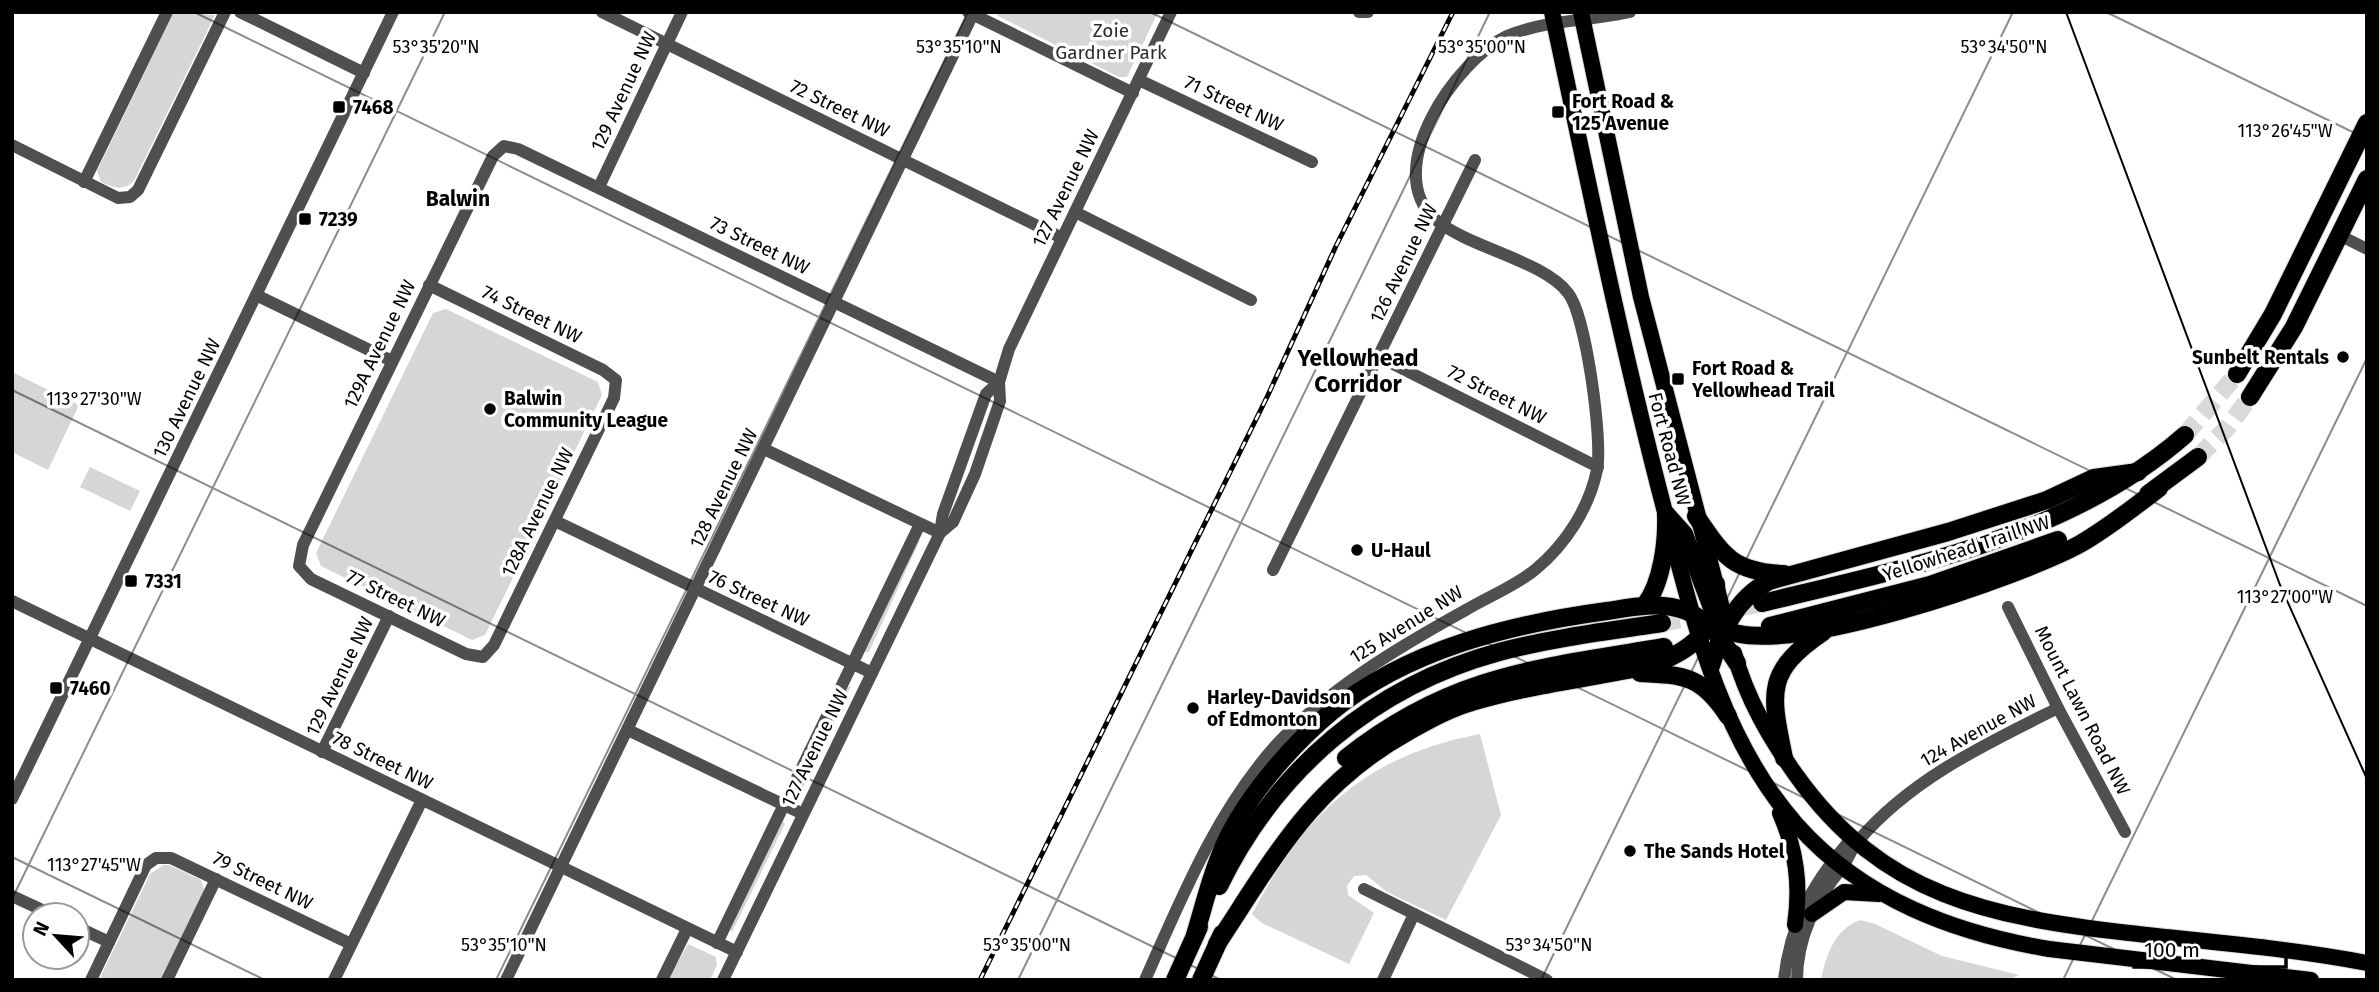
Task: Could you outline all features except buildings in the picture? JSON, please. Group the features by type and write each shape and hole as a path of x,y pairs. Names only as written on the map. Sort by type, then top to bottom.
{"highway":[{"path":"2237,374 2273,314 2367,123"},
{"path":"2250,397 2294,327 2367,179"},
{"name":"Yellowhead Trail NW","path":"1762,594 1864,578 1987,542 2086,501 2138,472 2185,435"},
{"name":"Yellowhead Trail NW","path":"1774,631 1995,565 2064,538 2159,488 2199,457"},
{"path":"1217,944 1301,819 1339,779 1368,756 1427,721 1470,702 1648,666 1685,652 1714,626 1794,574 1948,532 2047,500 2094,478 2138,472"},
{"path":"1195,935 1219,856 1238,818 1259,788 1331,712 1377,680 1466,641 1515,626 1646,606 1671,607 1714,626 1774,631 1828,629 1966,591 2078,545 2159,488"},
{"path":"1646,606 1656,585 1666,514"},
{"path":"1666,514 1684,534 1714,626 1737,663"},
{"path":"1696,516 1717,549 1738,566 1754,571 1794,574"},
{"path":"1710,666 1716,584"},
{"path":"1762,594 1759,620 1768,632 1774,631"},
{"path":"1646,606 1667,619 1672,632 1668,652 1648,666"},
{"path":"1175,980 1228,867 1279,790 1322,745 1380,702 1440,671 1492,654 1662,623"},
{"path":"1784,758 1775,712 1779,676 1797,649 1828,629"},
{"path":"1201,980 1257,862 1291,812 1318,783 1373,737 1417,709 1487,681 1532,669 1664,647"},
{"path":"1619,673 1673,674 1694,681 1713,693 1728,716"}],"main road":[{"name":"Fort Road NW","path":"1582,17 1641,297 1696,516 1716,584"},
{"name":"Fort Road NW","path":"1553,18 1634,394 1666,514"},
{"path":"1737,663 1763,726 1819,805 1856,843 1906,877 1943,895 2020,918 2367,963"},
{"path":"1710,666 1728,716 1749,758 1773,794 1797,825 1839,862 1884,895 1937,921 2013,943 2299,979"},
{"path":"1773,794 1796,862 1799,880 1795,925"},
{"path":"1812,914 1844,892 1884,895"},
{"path":"2200,966 2232,980"}],"street":[{"path":"84,182 167,12"},
{"path":"12,145 118,198 130,197 138,190 225,12"},
{"path":"240,12 364,73"},
{"name":"130 Avenue NW","path":"12,799 393,12"},
{"name":"72 Street NW","path":"602,12 1062,238"},
{"name":"129 Avenue NW","path":"599,187 682,12"},
{"name":"127 Avenue NW","path":"723,980 940,533 953,522 975,474 1000,401 999,382 1009,349 1171,12"},
{"path":"1443,225 1424,206 1416,186 1415,175 1421,143 1447,92 1470,61 1489,45 1553,18 1630,12"},
{"path":"972,13 1133,93"},
{"name":"128 Avenue NW","path":"506,980 972,13"},
{"name":"71 Street NW","path":"1139,80 1312,162"},
{"name":"73 Street NW","path":"504,146 519,149 599,187 999,382"},
{"name":"129A Avenue NW","path":"299,566 303,545 429,285 493,156 504,146"},
{"name":"126 Avenue NW","path":"1273,570 1475,160"},
{"path":"1075,212 1251,300"},
{"name":"125 Avenue NW","path":"1145,980 1222,817 1278,744 1305,717 1353,680 1460,612 1535,571 1585,510 1598,467 1600,443 1575,307 1565,289 1549,277 1443,225"},
{"path":"2339,236 2367,249"},
{"name":"74 Street NW","path":"429,285 603,370 616,380"},
{"path":"256,295 392,361"},
{"name":"72 Street NW","path":"1379,357 1598,467"},
{"name":"128A Avenue NW","path":"483,657 494,645 555,521 614,398 616,380"},
{"path":"764,449 940,533"},
{"name":"76 Street NW","path":"555,521 872,673"},
{"name":"127 Avenue NW","path":"717,943 920,524"},
{"name":"77 Street NW","path":"299,566 311,579 467,653 483,657"},
{"name":"78 Street NW","path":"12,601 737,952"},
{"name":"Mount Lawn Road NW","path":"2008,607 2058,708 2125,832"},
{"name":"129 Avenue NW","path":"323,752 389,616"},
{"name":"124 Avenue NW","path":"1856,843 1894,805 1930,777 1974,750 2058,708"},
{"path":"628,730 803,814"},
{"path":"334,980 422,800"},
{"path":"1797,980 1799,954 1812,914 1846,845 1856,843"},
{"name":"79 Street NW","path":"109,942 146,866 156,858 171,858 351,944"},
{"path":"1784,980 1795,925 1815,884 1839,862"},
{"path":"167,980 216,879"},
{"path":"1364,889 1547,980"},
{"path":"1382,980 1414,915"},
{"path":"662,980 687,929"},
{"path":"91,934 109,942 91,980"}],"green space":[{"path":"174,12 215,15 135,179 127,186 110,186 101,182 97,171"},
{"name":"Zoie Gardner Park","path":"996,12 1158,12 1127,77 1119,77 998,16"},
{"path":"446,309 598,382 602,395 485,635 472,640 321,566 316,553 433,313"},
{"path":"12,372 79,405 48,470 12,452"},
{"path":"90,467 140,491 130,511 80,487"},
{"path":"920,540 869,652 865,652 918,541"},
{"path":"851,686 799,796 796,796 847,687"},
{"path":"1480,734 1501,815 1446,920 1387,892 1366,875 1354,876 1347,886 1348,895 1374,913 1349,964 1262,923 1252,914 1294,846 1317,818 1343,794 1371,774 1403,757 1439,744"},
{"path":"783,821 785,824 732,932 730,930"},
{"path":"163,865 169,865 201,880 205,892 161,980 99,980 150,874"},
{"path":"1860,920 1875,924 1942,956 2019,975 2008,980 1821,980 1826,961 1838,936"},
{"path":"688,944 716,957 717,965 710,980 668,980"}],"tunnel":[{"path":"2185,435 2237,374"},
{"path":"2198,457 2227,428 2250,397"},
{"path":"1662,623 1762,603"}],"tram line":[{"path":"2066,12 2280,585 2367,779"}],"railway":[{"path":"980,980 1268,395 1336,246 1453,12"}],"place":[{"name":"7468","path":"339,107"},
{"name":"Fort Road & 125 Avenue","path":"1558,112"},
{"name":"7239","path":"305,219"},
{"name":"Sunbelt Rentals","path":"2343,357"},
{"name":"Fort Road & Yellowhead Trail","path":"1678,379"},
{"name":"Balwin Community League","path":"490,409"},
{"name":"U-Haul","path":"1357,550"},
{"name":"7331","path":"131,581"},
{"name":"7460","path":"56,688"},
{"name":"Harley-Davidson of Edmonton","path":"1193,708"},
{"name":"The Sands Hotel","path":"1630,851"}],"district":[{"name":"Balwin","path":"458,199"},
{"name":"Yellowhead Corridor","path":"1358,371"}]}
